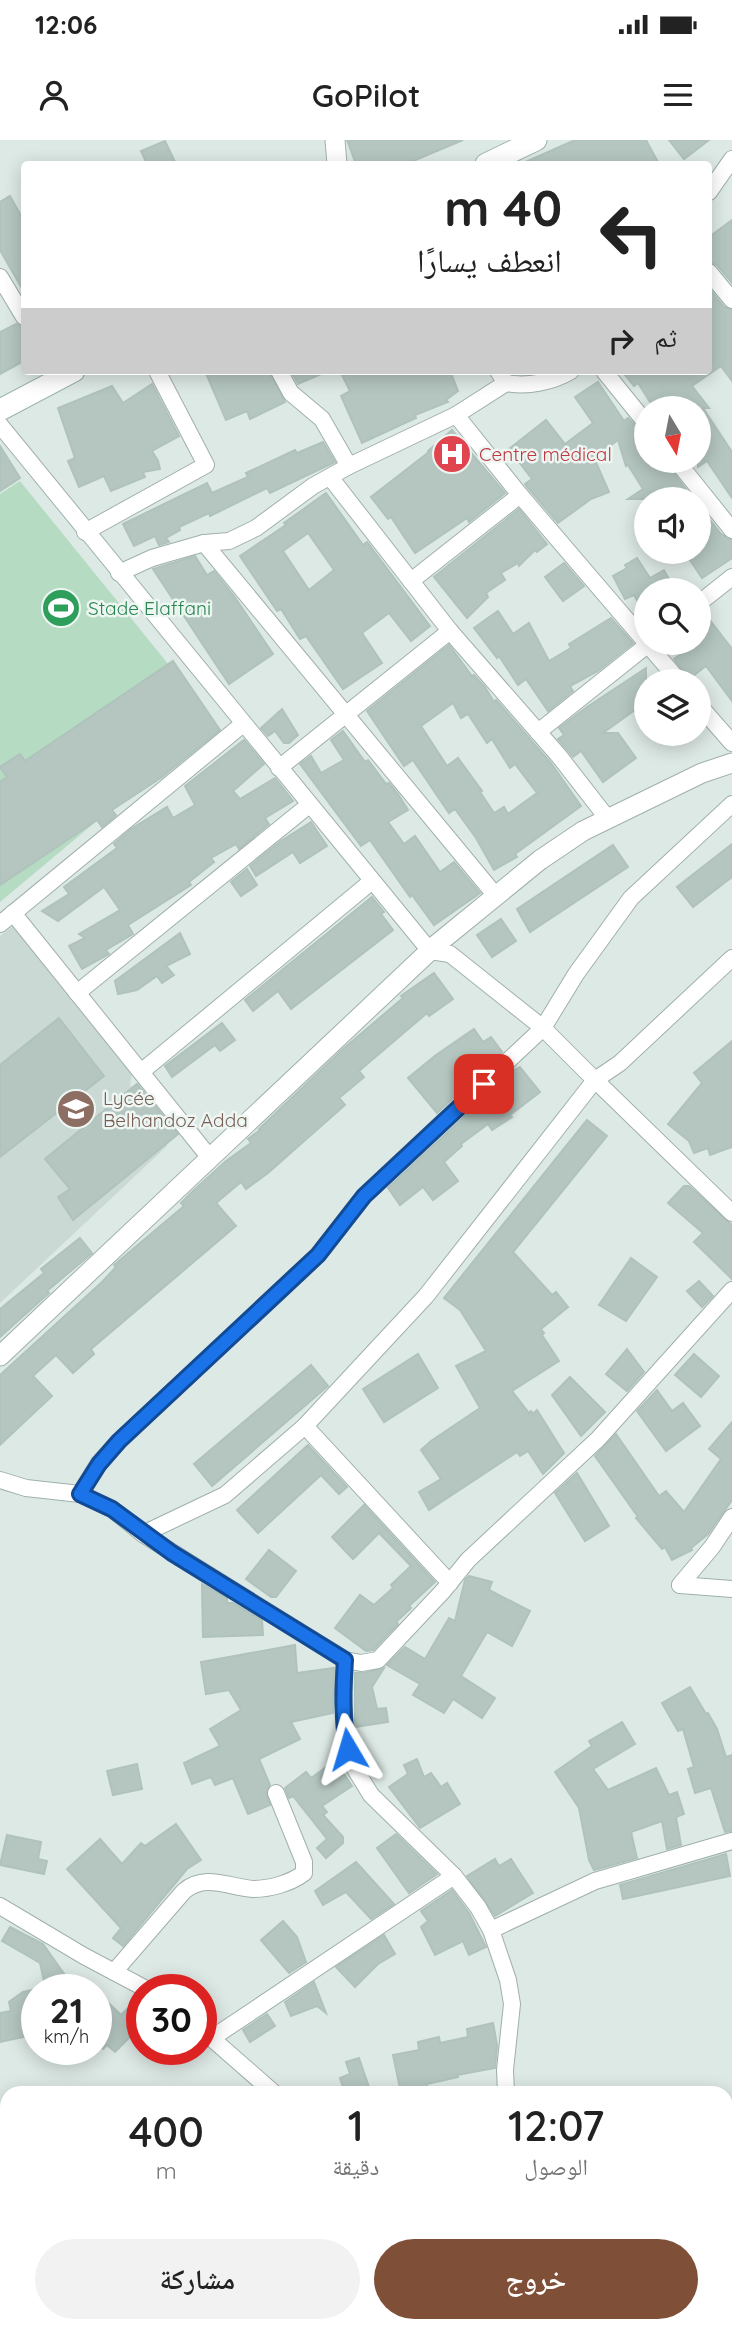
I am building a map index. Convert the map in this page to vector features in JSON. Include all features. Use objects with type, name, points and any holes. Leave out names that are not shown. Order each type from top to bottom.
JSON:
[{"type":"main road","points":[[492,161],[536,140]]},
{"type":"main road","points":[[0,410],[61,375]]},
{"type":"street","points":[[335,140],[337,161]]},
{"type":"street","points":[[712,188],[732,159]]},
{"type":"street","points":[[712,276],[732,300]]},
{"type":"street","points":[[0,277],[21,312]]},
{"type":"street","points":[[85,532],[206,465],[159,375]]},
{"type":"street","points":[[281,375],[291,393],[322,419],[349,466]]},
{"type":"street","points":[[119,573],[152,558],[204,543],[229,541],[256,528],[313,486],[456,415],[502,377],[522,386],[564,375]]},
{"type":"street","points":[[607,375],[634,408]]},
{"type":"street","points":[[456,415],[520,495],[634,626]]},
{"type":"street","points":[[0,425],[429,951],[450,954],[543,1028],[732,1213]]},
{"type":"street","points":[[686,473],[732,530]]},
{"type":"street","points":[[330,477],[450,631],[538,732],[608,819]]},
{"type":"street","points":[[411,581],[520,495]]},
{"type":"street","points":[[204,543],[496,896]]},
{"type":"street","points":[[711,594],[732,577]]},
{"type":"street","points":[[279,768],[450,631]]},
{"type":"street","points":[[538,732],[634,655]]},
{"type":"street","points":[[658,655],[670,669]]},
{"type":"street","points":[[711,719],[732,743]]},
{"type":"street","points":[[0,924],[243,724]]},
{"type":"street","points":[[0,1356],[429,951],[540,860],[583,831],[702,773],[732,763]]},
{"type":"street","points":[[80,1494],[99,1464],[119,1441],[318,1255],[364,1196],[543,1028],[576,974],[631,898],[732,804]]},
{"type":"street","points":[[77,993],[309,805]]},
{"type":"street","points":[[141,1072],[372,881]]},
{"type":"street","points":[[13,913],[210,1158]]},
{"type":"street","points":[[143,1534],[225,1495],[305,1426],[426,1296],[595,1080],[620,1063],[732,958]]},
{"type":"street","points":[[0,1480],[26,1488],[80,1494],[112,1509],[143,1534],[345,1660],[361,1663],[378,1660],[468,1560],[598,1439],[732,1290]]},
{"type":"street","points":[[305,1426],[450,1583]]},
{"type":"street","points":[[732,1517],[712,1547],[680,1585],[732,1589]]},
{"type":"street","points":[[345,1660],[345,1734],[352,1764],[371,1795],[454,1875],[491,1930],[508,1980],[512,2004],[506,2086]]},
{"type":"street","points":[[114,1972],[194,1883],[208,1881],[254,1889],[292,1882],[304,1873],[304,1862],[276,1793]]},
{"type":"street","points":[[491,1930],[595,1881],[732,1841]]},
{"type":"street","points":[[217,2027],[454,1875]]},
{"type":"street","points":[[0,1906],[126,1978]]},
{"type":"street","points":[[217,2044],[266,2086]]},
{"type":"shaded area","name":"Lycée Belhandoz Adda","points":[[14,925],[133,1069],[130,1085],[173,1133],[166,1140],[167,1146],[0,1303],[0,936]]},
{"type":"green space","name":"Stade Elaffani","points":[[20,481],[215,722],[0,902],[0,494]]},
{"type":"building","points":[[347,140],[463,140],[413,161],[355,161]]},
{"type":"building","points":[[575,140],[646,140],[657,161],[528,161]]},
{"type":"building","points":[[669,140],[709,140],[684,159]]},
{"type":"building","points":[[165,141],[175,161],[146,161],[141,151]]},
{"type":"building","points":[[10,196],[21,216],[21,287],[0,250],[0,202]]},
{"type":"building","points":[[732,220],[732,283],[717,265],[712,263],[712,235]]},
{"type":"building","points":[[712,292],[724,307],[732,310],[732,381],[721,366],[712,372]]},
{"type":"building","points":[[16,324],[21,326],[21,363],[0,374],[0,332]]},
{"type":"building","points":[[207,375],[271,375],[285,402],[250,419],[247,411],[226,420]]},
{"type":"building","points":[[293,375],[319,375],[298,384]]},
{"type":"building","points":[[342,375],[452,375],[458,391],[446,400],[448,402],[415,415],[416,418],[362,443],[341,396],[350,391]]},
{"type":"building","points":[[625,375],[708,375],[692,386],[700,396],[646,396],[638,383],[634,386]]},
{"type":"building","points":[[598,382],[624,421],[628,418],[634,424],[634,473],[674,473],[684,487],[642,487],[628,465],[626,466],[618,440],[594,458],[609,492],[591,499],[558,523],[525,484],[532,479],[509,449],[546,420],[565,444],[593,423],[575,397]]},
{"type":"building","points":[[152,384],[179,436],[152,451],[160,469],[143,472],[145,477],[111,491],[104,476],[79,487],[68,461],[75,458],[58,408],[112,386],[123,403]]},
{"type":"building","points":[[711,420],[732,452],[732,498],[711,467]]},
{"type":"building","points":[[452,430],[505,493],[469,522],[467,518],[415,553],[391,517],[388,519],[371,497],[429,452]]},
{"type":"building","points":[[323,442],[335,462],[270,493],[267,488],[210,516],[209,513],[179,527],[180,530],[166,538],[169,542],[159,545],[155,536],[134,546],[123,524],[207,483],[212,493],[248,477],[246,473],[295,450],[297,453]]},
{"type":"building","points":[[0,446],[20,478],[0,491]]},
{"type":"building","points":[[326,493],[363,545],[367,542],[430,626],[411,641],[389,613],[362,633],[382,663],[343,689],[306,636],[300,639],[281,609],[277,611],[240,556],[286,525],[284,523]],"holes":[[[308,533],[334,570],[309,590],[283,551]]]},
{"type":"building","points":[[519,509],[547,544],[537,552],[535,550],[519,566],[518,563],[501,573],[505,580],[486,593],[488,597],[467,618],[434,577]]},
{"type":"building","points":[[711,521],[721,534],[732,540],[732,558],[702,578],[693,564],[711,564]]},
{"type":"building","points":[[195,556],[207,575],[214,571],[234,596],[273,654],[229,684],[153,569]]},
{"type":"building","points":[[634,560],[634,564],[641,564],[650,578],[634,578],[634,595],[625,599],[613,576],[627,568],[625,565]]},
{"type":"building","points":[[564,563],[584,586],[563,601],[545,577]]},
{"type":"building","points":[[664,570],[668,578],[650,578]]},
{"type":"building","points":[[498,611],[513,634],[529,623],[549,661],[571,648],[569,644],[611,618],[633,643],[598,671],[570,686],[573,691],[548,711],[526,679],[518,685],[499,656],[497,658],[474,628]]},
{"type":"building","points":[[711,622],[732,649],[732,701],[711,669],[706,666],[702,669],[682,669],[674,659],[680,655],[711,655]]},
{"type":"building","points":[[449,645],[472,676],[485,687],[494,702],[496,700],[551,763],[581,806],[515,854],[517,857],[494,870],[455,809],[449,813],[413,760],[404,766],[367,711]],"holes":[[[453,703],[461,718],[468,714],[487,743],[492,739],[510,768],[515,764],[537,793],[508,814],[504,807],[494,813],[458,758],[447,766],[421,726]]]},
{"type":"building","points":[[173,661],[220,730],[162,777],[112,810],[116,815],[102,827],[97,820],[0,885],[0,782],[7,777],[0,767],[20,754],[25,761]]},
{"type":"building","points":[[634,676],[634,711],[603,733],[618,733],[636,758],[603,782],[581,751],[573,757],[558,739],[564,735],[559,728]]},
{"type":"building","points":[[282,709],[298,735],[289,743],[284,743],[275,731],[268,736],[261,728]]},
{"type":"building","points":[[343,731],[365,762],[368,760],[386,784],[389,783],[408,810],[388,822],[404,844],[415,836],[440,872],[454,862],[480,893],[434,925],[412,895],[410,897],[370,840],[361,846],[300,764],[311,756],[321,773],[344,760],[331,740]]},
{"type":"building","points":[[244,740],[264,764],[233,791],[240,799],[275,778],[293,801],[265,818],[269,824],[239,849],[236,844],[211,858],[214,862],[189,882],[191,885],[128,925],[133,934],[106,950],[109,954],[82,969],[69,946],[85,938],[79,934],[120,910],[104,887],[58,921],[42,911],[69,894],[64,887],[117,848],[114,844],[131,829],[167,807],[173,818],[195,805],[185,786]]},
{"type":"building","points":[[311,822],[327,846],[300,863],[293,852],[256,876],[250,866],[281,841]]},
{"type":"building","points":[[732,844],[732,877],[693,907],[677,887]]},
{"type":"building","points":[[613,845],[628,867],[530,932],[517,909]]},
{"type":"building","points":[[247,869],[257,885],[241,896],[231,882]]},
{"type":"building","points":[[372,897],[393,930],[291,1009],[278,991],[253,1011],[245,1000]]},
{"type":"building","points":[[501,919],[516,941],[492,957],[477,935]]},
{"type":"building","points":[[180,933],[190,954],[166,966],[174,975],[162,983],[157,976],[137,990],[118,994],[115,981]]},
{"type":"building","points":[[434,973],[453,999],[429,1016],[427,1013],[359,1071],[364,1077],[339,1098],[345,1105],[268,1173],[246,1189],[241,1182],[216,1203],[236,1226],[91,1349],[94,1354],[73,1373],[56,1355],[33,1376],[52,1396],[0,1445],[0,1375],[102,1282],[116,1267],[114,1265],[184,1206],[181,1203],[192,1192],[226,1161],[251,1143],[248,1139],[343,1049],[403,998],[401,996]]},
{"type":"building","points":[[59,1018],[104,1076],[0,1157],[0,1065]]},
{"type":"building","points":[[222,1023],[235,1040],[220,1051],[215,1045],[172,1077],[165,1066]]},
{"type":"building","points":[[474,1029],[483,1042],[491,1037],[502,1052],[437,1113],[408,1078]]},
{"type":"building","points":[[732,1041],[732,1147],[710,1155],[708,1148],[694,1153],[689,1141],[668,1124],[702,1083],[694,1073]]},
{"type":"building","points":[[520,1067],[540,1092],[510,1115],[512,1117],[492,1130],[488,1124],[461,1144],[462,1146],[444,1162],[458,1181],[433,1200],[423,1187],[400,1205],[388,1188]]},
{"type":"building","points":[[137,1084],[178,1134],[73,1220],[58,1197],[70,1189],[45,1159]]},
{"type":"building","points":[[587,1120],[607,1136],[513,1252],[552,1295],[556,1292],[568,1307],[541,1329],[559,1361],[512,1391],[529,1413],[531,1411],[533,1414],[537,1410],[564,1453],[543,1474],[528,1451],[520,1456],[517,1452],[429,1510],[419,1492],[441,1479],[421,1450],[480,1408],[456,1366],[486,1351],[460,1310],[444,1298]]},
{"type":"building","points":[[684,1186],[689,1186],[732,1225],[732,1279],[694,1242],[703,1233],[668,1203]]},
{"type":"building","points":[[80,1238],[92,1253],[47,1291],[49,1293],[0,1337],[0,1309],[44,1273],[41,1269]]},
{"type":"building","points":[[631,1258],[657,1277],[626,1321],[599,1305]]},
{"type":"building","points":[[699,1281],[713,1296],[702,1307],[687,1291]]},
{"type":"building","points":[[627,1349],[644,1372],[627,1391],[606,1374]]},
{"type":"building","points":[[418,1354],[438,1388],[384,1422],[363,1389]]},
{"type":"building","points":[[694,1354],[719,1376],[701,1397],[675,1375]]},
{"type":"building","points":[[311,1365],[328,1386],[212,1486],[194,1464]]},
{"type":"building","points":[[570,1377],[605,1412],[581,1436],[552,1395]]},
{"type":"building","points":[[657,1390],[672,1411],[683,1403],[700,1426],[666,1451],[637,1411]]},
{"type":"building","points":[[732,1422],[732,1500],[708,1534],[691,1548],[692,1550],[672,1560],[665,1547],[662,1549],[636,1518],[638,1517],[595,1456],[616,1434],[659,1496],[666,1491],[684,1512],[721,1459],[709,1449]]},
{"type":"building","points":[[308,1445],[347,1487],[339,1494],[321,1475],[258,1533],[237,1510]]},
{"type":"building","points":[[577,1473],[609,1526],[585,1541],[555,1493]]},
{"type":"building","points":[[364,1505],[435,1582],[409,1606],[411,1608],[396,1622],[398,1624],[373,1650],[366,1651],[335,1628],[360,1595],[374,1605],[411,1566],[379,1533],[353,1559],[332,1537]]},
{"type":"building","points":[[269,1550],[296,1571],[276,1597],[271,1597],[246,1579]]},
{"type":"building","points":[[469,1576],[492,1582],[489,1590],[530,1611],[512,1646],[487,1632],[461,1676],[495,1698],[482,1718],[453,1699],[444,1713],[413,1695],[420,1684],[387,1665],[405,1647],[425,1659],[449,1618],[455,1621],[465,1580]]},
{"type":"building","points":[[202,1584],[227,1598],[227,1603],[233,1603],[262,1620],[263,1635],[203,1637]]},
{"type":"building","points":[[295,1645],[297,1673],[334,1668],[333,1713],[291,1722],[300,1739],[259,1759],[270,1785],[266,1792],[270,1805],[248,1814],[233,1778],[215,1785],[211,1777],[192,1784],[184,1763],[220,1746],[210,1729],[241,1710],[229,1690],[206,1694],[201,1662]]},
{"type":"building","points":[[384,1668],[372,1687],[377,1709],[386,1708],[388,1722],[355,1727],[355,1673]]},
{"type":"building","points":[[690,1687],[717,1729],[726,1757],[732,1755],[732,1831],[725,1832],[711,1788],[695,1793],[688,1769],[694,1767],[683,1729],[678,1731],[662,1703]]},
{"type":"building","points":[[622,1722],[635,1744],[593,1769],[608,1790],[656,1768],[669,1795],[677,1792],[684,1814],[676,1817],[681,1845],[667,1849],[662,1821],[631,1832],[637,1858],[594,1870],[589,1860],[579,1808],[555,1772],[592,1746],[589,1741]]},
{"type":"building","points":[[417,1759],[424,1777],[431,1773],[441,1787],[447,1783],[460,1804],[420,1828],[389,1787],[408,1774],[404,1765]]},
{"type":"building","points":[[335,1761],[352,1786],[322,1806],[327,1812],[323,1815],[343,1837],[343,1843],[326,1858],[317,1848],[327,1839],[293,1796],[289,1798],[285,1788],[306,1772],[311,1778]]},
{"type":"building","points":[[137,1764],[142,1789],[113,1795],[107,1771]]},
{"type":"building","points":[[176,1824],[201,1860],[187,1869],[123,1946],[113,1938],[121,1928],[67,1869],[100,1839],[122,1864],[141,1843],[145,1846]]},
{"type":"building","points":[[396,1834],[437,1874],[409,1893],[377,1848]]},
{"type":"building","points":[[7,1835],[41,1842],[38,1859],[47,1861],[44,1874],[0,1865]]},
{"type":"building","points":[[726,1854],[730,1876],[623,1899],[620,1885]]},
{"type":"building","points":[[495,1859],[499,1866],[511,1859],[533,1893],[495,1916],[467,1876]]},
{"type":"building","points":[[356,1862],[394,1904],[371,1919],[346,1892],[323,1905],[315,1891]]},
{"type":"building","points":[[452,1890],[469,1913],[486,1947],[469,1955],[463,1941],[435,1955],[421,1927],[428,1921],[421,1911]]},
{"type":"building","points":[[283,1921],[297,1937],[306,1962],[289,1973],[261,1940]]},
{"type":"building","points":[[10,1927],[43,1944],[64,1974],[42,1974],[40,1963],[2,1941]]},
{"type":"building","points":[[384,1935],[395,1954],[378,1964],[355,1987],[336,1967]]},
{"type":"building","points":[[314,1982],[326,2013],[317,2006],[291,2016],[285,2002]]},
{"type":"building","points":[[21,1993],[21,2037],[0,2042],[0,2013],[11,2011],[9,2002]]},
{"type":"building","points":[[112,2006],[121,2015],[126,2010],[126,2041],[115,2052],[112,2049]]},
{"type":"building","points":[[267,2014],[275,2026],[250,2042],[243,2030]]},
{"type":"building","points":[[493,2023],[497,2045],[495,2068],[457,2075],[458,2077],[427,2086],[400,2086],[393,2055],[419,2050],[418,2042],[439,2037],[440,2043],[468,2037],[467,2029]]},
{"type":"building","points":[[359,2058],[369,2086],[343,2086],[340,2078],[350,2074],[346,2062]]},
{"type":"place","name":"Centre médical","points":[[452,454]]},
{"type":"place","name":"Stade Elaffani","points":[[61,608]]},
{"type":"place","name":"Lycée Belhandoz Adda","points":[[76,1109]]},
{"type":"route","points":[[348,1749],[343,1692],[345,1660],[172,1553],[112,1509],[80,1494],[99,1464],[119,1441],[318,1255],[364,1196],[484,1084]]}]
